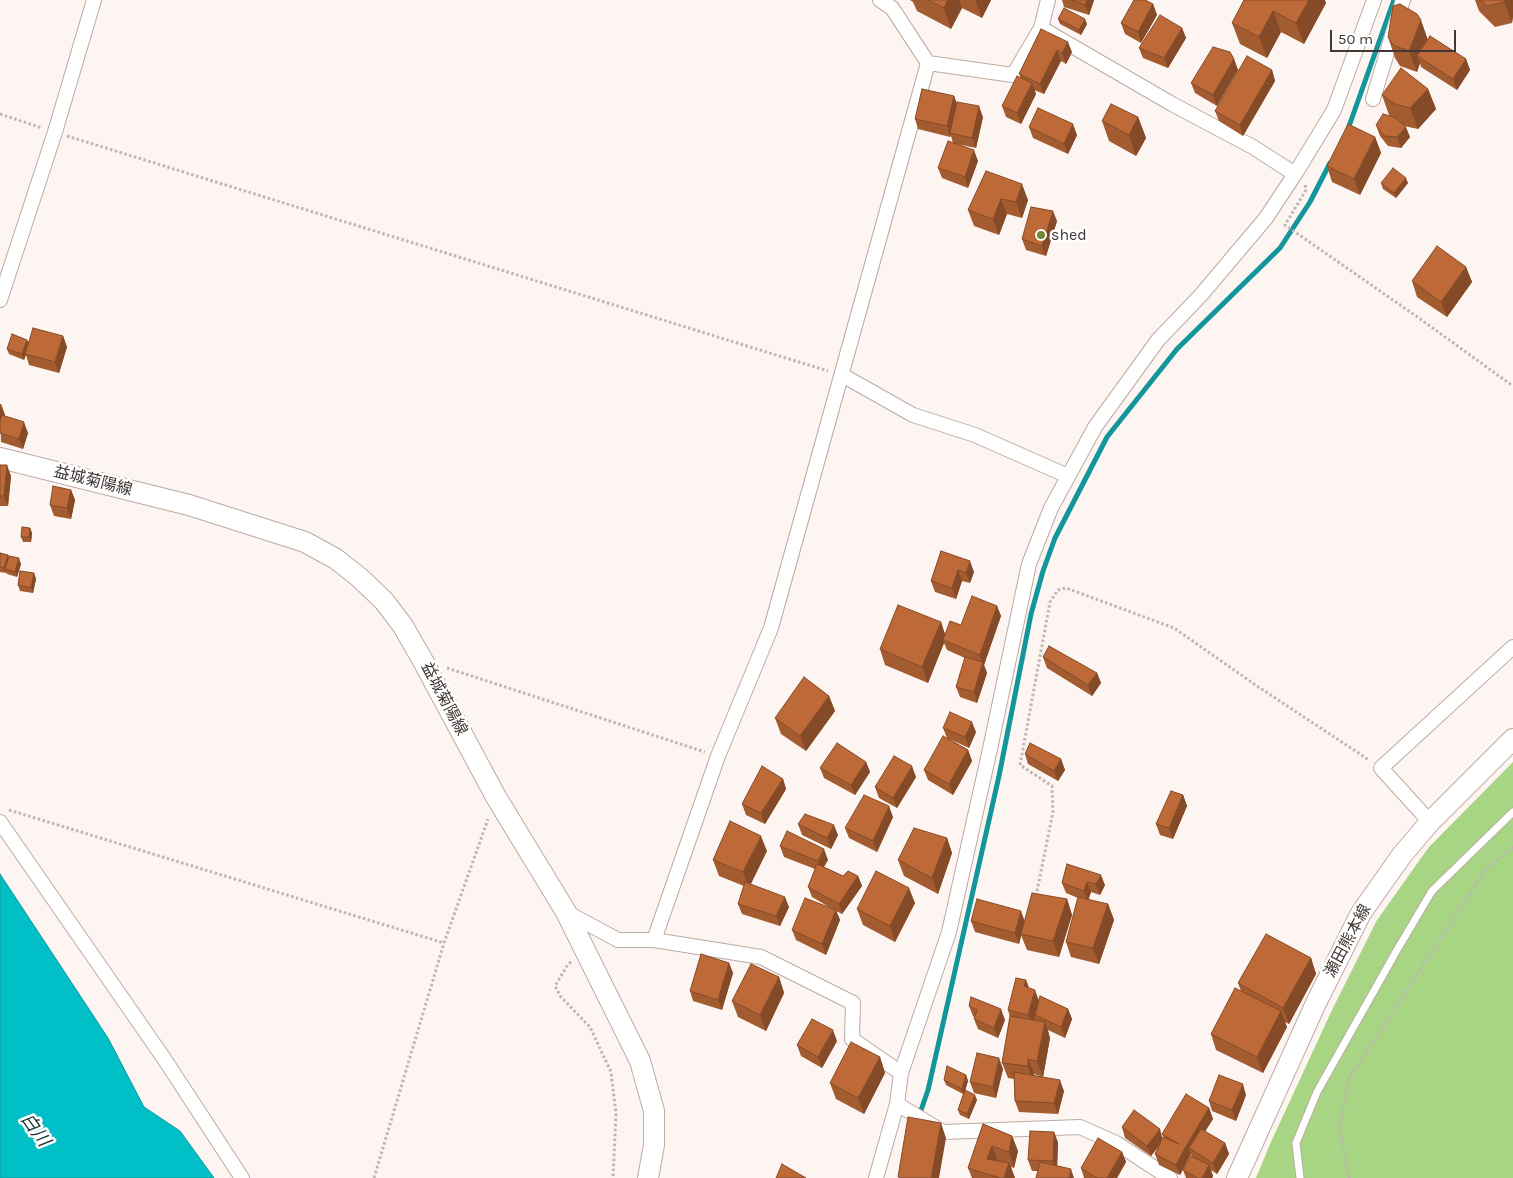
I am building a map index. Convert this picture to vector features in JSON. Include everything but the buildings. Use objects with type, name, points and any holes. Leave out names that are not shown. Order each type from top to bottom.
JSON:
[{"type":"main road","name":"益城菊陽線","points":[[0,458],[189,505],[305,542],[336,559],[384,600],[403,626],[496,797],[566,912],[640,1061],[654,1111],[654,1145],[648,1178]]},
{"type":"main road","name":"瀬田熊本線","points":[[1237,1178],[1316,1003],[1362,913],[1402,855],[1430,822],[1513,739]]},
{"type":"street","points":[[0,300],[55,132],[94,0]]},
{"type":"street","points":[[654,940],[718,756],[771,628],[928,64],[892,8],[880,0]]},
{"type":"street","points":[[928,64],[1013,75],[1041,28],[1048,0]]},
{"type":"street","points":[[876,1178],[897,1104],[901,1073],[949,932],[1029,564],[1051,508],[1095,427],[1158,340],[1201,295],[1266,218],[1295,174],[1334,110],[1374,0]]},
{"type":"street","points":[[1373,98],[1403,0]]},
{"type":"street","points":[[1041,28],[1172,104],[1253,147],[1295,174]]},
{"type":"street","points":[[842,375],[913,415],[975,435],[1068,476]]},
{"type":"street","points":[[1430,822],[1381,768],[1513,647]]},
{"type":"street","points":[[0,822],[165,1060],[242,1178]]},
{"type":"street","points":[[566,912],[618,940],[654,940],[761,957],[853,1003],[852,1039],[901,1073]]},
{"type":"street","points":[[897,1104],[943,1132],[1080,1127],[1116,1143],[1170,1178]]},
{"type":"lane","points":[[1300,1178],[1296,1143],[1317,1092],[1397,950],[1432,891],[1513,812]]},
{"type":"path","points":[[0,114],[842,375]]},
{"type":"path","points":[[1295,174],[1305,183],[1306,190],[1285,225],[1513,386]]},
{"type":"path","points":[[1035,902],[1054,812],[1052,786],[1020,765],[1050,602],[1058,590],[1066,588],[1174,628],[1257,686],[1381,768]]},
{"type":"path","points":[[423,661],[718,756]]},
{"type":"path","points":[[374,1178],[444,943],[496,797]]},
{"type":"path","points":[[0,807],[444,943]]},
{"type":"path","points":[[1349,1178],[1339,1126],[1349,1078],[1487,868],[1513,847]]},
{"type":"path","points":[[586,953],[568,964],[555,986],[561,997],[590,1027],[611,1072],[616,1114],[613,1178]]},
{"type":"green space","points":[[1513,762],[1513,1178],[1256,1178],[1332,1010],[1377,920],[1429,847]]},
{"type":"water","name":"白川","points":[[0,874],[108,1038],[144,1107],[180,1131],[214,1178],[0,1178]]},
{"type":"waterway","points":[[1348,129],[1394,0]]},
{"type":"waterway","points":[[919,1116],[928,1090],[999,776],[1031,614],[1043,571],[1055,538],[1107,437],[1177,349],[1280,248],[1310,202],[1330,163]]},
{"type":"place","name":"shed","points":[[1041,235]]}]
